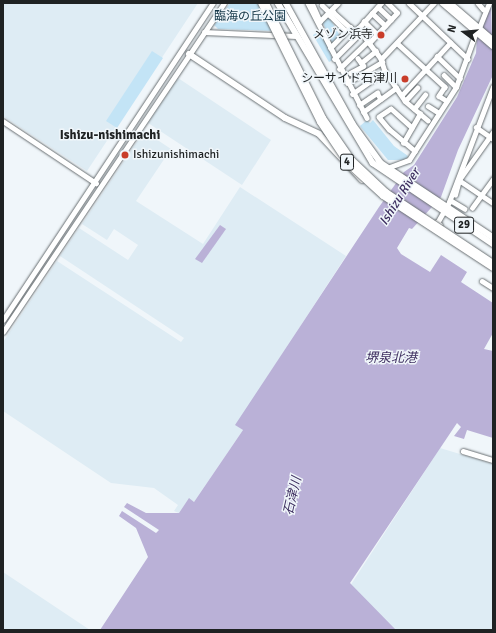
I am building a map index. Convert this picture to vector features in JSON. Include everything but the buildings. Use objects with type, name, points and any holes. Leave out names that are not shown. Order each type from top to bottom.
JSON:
[{"type":"highway","name":"4","points":[[261,3],[329,136],[348,164],[383,196],[493,268]]},
{"type":"highway","name":"4","points":[[266,3],[332,133],[362,172],[401,203],[493,263]]},
{"type":"highway","points":[[270,3],[302,74]]},
{"type":"highway","points":[[189,54],[285,118],[319,134],[355,175],[383,196]]},
{"type":"main road","name":"29","points":[[278,3],[364,152],[395,177],[493,237]]},
{"type":"main road","name":"29","points":[[286,3],[357,130],[395,177]]},
{"type":"main road","points":[[443,3],[478,31],[493,40]]},
{"type":"main road","points":[[450,3],[493,46]]},
{"type":"main road","name":"29","points":[[445,209],[493,244]]},
{"type":"street","points":[[3,320],[183,50],[200,24],[211,3]]},
{"type":"street","points":[[3,332],[224,3]]},
{"type":"street","points":[[308,3],[339,69],[367,118]]},
{"type":"street","points":[[312,3],[320,21],[329,14],[338,3]]},
{"type":"street","points":[[339,69],[377,34],[397,13],[387,3]]},
{"type":"street","points":[[409,3],[468,59]]},
{"type":"street","points":[[347,83],[382,60],[434,3]]},
{"type":"street","points":[[478,3],[483,9]]},
{"type":"street","points":[[387,168],[405,163],[415,151],[456,87],[489,3]]},
{"type":"street","points":[[321,4],[329,14]]},
{"type":"street","points":[[334,59],[360,30],[364,21],[379,5],[391,19]]},
{"type":"street","points":[[329,14],[333,12],[348,29],[355,32],[360,30]]},
{"type":"street","points":[[372,13],[385,26]]},
{"type":"street","points":[[364,21],[377,34]]},
{"type":"street","points":[[330,48],[348,29]]},
{"type":"street","points":[[360,30],[382,60],[385,71],[405,101],[428,120]]},
{"type":"street","points":[[204,32],[296,36]]},
{"type":"street","points":[[396,43],[444,87],[439,96],[447,101]]},
{"type":"street","points":[[402,95],[450,43]]},
{"type":"street","points":[[183,50],[189,54]]},
{"type":"street","points":[[350,74],[363,66],[360,61],[376,51]]},
{"type":"street","points":[[437,56],[460,78]]},
{"type":"street","points":[[352,94],[385,71]]},
{"type":"street","points":[[444,75],[456,87]]},
{"type":"street","points":[[493,87],[476,127],[450,200],[437,223],[493,260]]},
{"type":"street","points":[[363,112],[396,88]]},
{"type":"street","points":[[405,101],[417,88]]},
{"type":"street","points":[[359,105],[377,92],[381,99]]},
{"type":"street","points":[[414,109],[425,95]]},
{"type":"street","points":[[428,106],[439,113]]},
{"type":"street","points":[[412,128],[391,109],[379,117],[403,143],[415,151]]},
{"type":"street","points":[[403,143],[420,114]]},
{"type":"street","points":[[3,121],[101,186]]},
{"type":"street","points":[[476,127],[491,137]]},
{"type":"street","points":[[455,195],[459,180],[491,137],[493,132]]},
{"type":"street","points":[[472,208],[493,179]]},
{"type":"street","points":[[459,180],[493,203]]},
{"type":"street","points":[[450,200],[465,209]]},
{"type":"street","points":[[482,281],[493,288]]},
{"type":"street","points":[[463,451],[493,460]]},
{"type":"shaded area","points":[[3,3],[198,3],[87,171],[3,116]]},
{"type":"shaded area","points":[[178,78],[271,140],[242,185],[148,123]]},
{"type":"shaded area","points":[[144,131],[171,149],[136,201],[203,244],[240,187],[346,256],[236,425],[243,430],[194,502],[189,499],[179,513],[174,511],[178,505],[154,488],[111,483],[3,411],[3,342],[57,261],[181,342],[184,338],[60,256],[79,228],[128,260],[138,245],[114,229],[107,240],[82,224]]},
{"type":"shaded area","points":[[440,448],[493,464],[493,630],[396,630],[350,586]]},
{"type":"shaded area","points":[[3,572],[90,630],[3,630]]},
{"type":"green space","name":"臨海の丘公園","points":[[230,3],[263,3],[276,31],[218,29],[214,25]]},
{"type":"green space","points":[[328,15],[340,36],[333,45],[322,21]]},
{"type":"green space","points":[[321,30],[333,60],[329,62],[313,35]]},
{"type":"green space","points":[[152,51],[163,58],[117,128],[106,121]]},
{"type":"green space","points":[[367,120],[370,123],[373,120],[394,146],[408,156],[406,160],[388,160],[360,126]]},
{"type":"water","name":"堺泉北港","points":[[491,3],[493,75],[458,150],[441,197],[412,229],[409,228],[397,248],[401,254],[430,272],[441,255],[467,272],[461,282],[493,303],[493,333],[484,349],[493,351],[493,438],[467,430],[464,439],[454,436],[461,427],[457,423],[350,583],[396,630],[100,630],[148,557],[136,528],[119,516],[122,511],[156,533],[159,530],[124,507],[127,503],[146,513],[179,513],[189,498],[194,502],[243,430],[235,425],[379,207],[404,172],[414,165],[457,97],[476,53],[477,36]]},
{"type":"water","points":[[220,225],[226,229],[202,263],[195,259]]},
{"type":"place","name":"メゾン浜寺","points":[[381,35]]},
{"type":"place","name":"シーサイド石津川","points":[[405,79]]},
{"type":"place","name":"Ishizunishimachi","points":[[125,155]]},
{"type":"district","name":"Ishizu-nishimachi","points":[[110,135]]},
{"type":"water label","name":"Ishizu River","points":[[400,197]]},
{"type":"water label","name":"石津川","points":[[293,496]]}]
